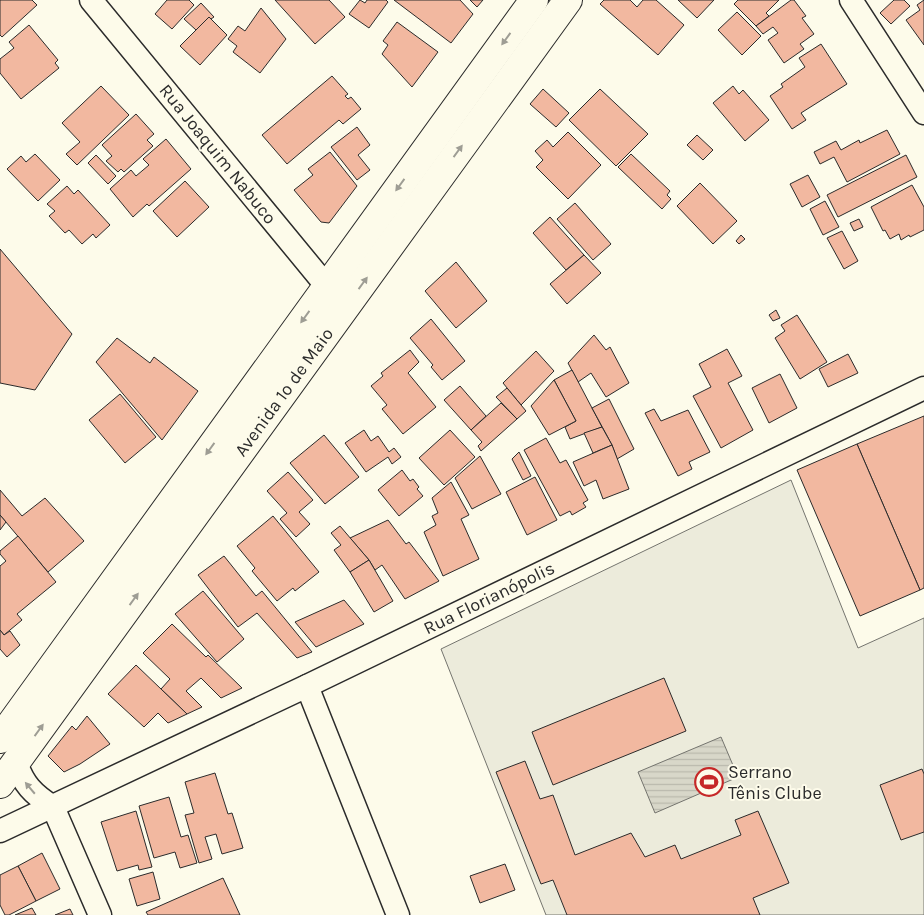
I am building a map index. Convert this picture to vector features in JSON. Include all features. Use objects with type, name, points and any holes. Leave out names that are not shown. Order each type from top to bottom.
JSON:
[{"type":"main road","name":"Avenida 1º de Maio","points":[[0,739],[534,0]]},
{"type":"main road","name":"Avenida 1º de Maio","points":[[0,784],[568,0]]},
{"type":"street","name":"Rua Joaquim Nabuco","points":[[91,0],[345,308]]},
{"type":"street","points":[[851,0],[924,113]]},
{"type":"street","name":"Rua Florianópolis","points":[[0,832],[924,388]]},
{"type":"street","points":[[307,686],[398,915]]},
{"type":"street","points":[[16,762],[20,776],[28,787],[38,797],[53,807],[100,915]]},
{"type":"shaded area","name":"Serrano Tênis Clube","points":[[791,480],[858,648],[924,618],[924,915],[546,915],[441,649]]},
{"type":"shaded area","points":[[721,737],[738,777],[655,813],[638,772]]},
{"type":"building","points":[[0,0],[32,0],[37,5],[2,37],[0,35]]},
{"type":"building","points":[[167,0],[189,0],[194,5],[172,29],[155,14]]},
{"type":"building","points":[[275,0],[329,0],[345,17],[315,44]]},
{"type":"building","points":[[360,0],[365,3],[367,0],[386,0],[388,2],[369,28],[349,14]]},
{"type":"building","points":[[394,0],[460,0],[473,14],[451,43]]},
{"type":"building","points":[[470,0],[483,0],[477,7]]},
{"type":"building","points":[[604,0],[630,0],[637,7],[643,0],[656,0],[684,25],[658,55],[600,4]]},
{"type":"building","points":[[678,0],[714,0],[697,18]]},
{"type":"building","points":[[738,0],[779,0],[766,13],[769,16],[756,26],[734,4]]},
{"type":"building","points":[[791,0],[794,0],[806,16],[802,18],[814,34],[800,44],[804,49],[784,63],[768,40],[778,33],[773,27],[763,34],[756,26]]},
{"type":"building","points":[[894,0],[904,0],[910,6],[891,24],[880,13]]},
{"type":"building","points":[[924,0],[924,45],[906,20],[920,10],[917,5]]},
{"type":"building","points":[[201,3],[214,17],[211,19],[209,17],[196,30],[184,19]]},
{"type":"building","points":[[261,8],[286,39],[260,73],[233,52],[237,46],[228,39],[238,26],[245,31]]},
{"type":"building","points":[[737,12],[761,36],[742,55],[718,30]]},
{"type":"building","points":[[209,17],[227,35],[200,65],[180,46]]},
{"type":"building","points":[[397,22],[438,52],[412,87],[382,54],[388,45],[383,41]]},
{"type":"building","points":[[29,25],[58,60],[55,63],[59,68],[21,99],[0,73],[0,59],[14,48],[9,42]]},
{"type":"building","points":[[821,44],[847,84],[801,113],[806,120],[792,129],[770,96],[783,87],[781,84],[805,67],[799,58]]},
{"type":"building","points":[[332,76],[348,94],[345,96],[348,99],[351,97],[361,109],[343,124],[339,120],[287,164],[262,135]]},
{"type":"building","points":[[101,86],[129,115],[77,165],[66,154],[80,142],[62,123]]},
{"type":"building","points":[[733,86],[739,94],[743,90],[769,120],[745,141],[713,103]]},
{"type":"building","points":[[543,89],[569,113],[556,127],[530,104]]},
{"type":"building","points":[[600,89],[648,134],[616,166],[569,120]]},
{"type":"building","points":[[136,114],[154,134],[147,140],[153,146],[124,172],[121,169],[118,172],[106,161],[112,156],[102,145]]},
{"type":"building","points":[[357,127],[370,145],[358,155],[370,170],[357,180],[331,147]]},
{"type":"building","points":[[887,130],[900,154],[847,182],[834,157],[820,164],[814,152],[836,141],[841,150],[859,140],[860,143]]},
{"type":"building","points":[[568,132],[601,165],[568,199],[536,167],[543,160],[535,151],[547,140],[553,147]]},
{"type":"building","points":[[697,135],[713,150],[703,160],[687,145]]},
{"type":"building","points":[[166,139],[191,169],[149,206],[147,204],[133,217],[110,189],[131,170],[136,176],[149,165],[143,159]]},
{"type":"building","points":[[330,152],[357,186],[329,223],[321,222],[294,190],[313,175],[308,169]]},
{"type":"building","points":[[35,154],[60,180],[38,201],[7,169],[21,156],[26,162]]},
{"type":"building","points":[[631,154],[670,191],[667,195],[671,199],[662,209],[618,167]]},
{"type":"building","points":[[96,155],[116,176],[108,184],[88,163]]},
{"type":"building","points":[[906,155],[917,177],[838,217],[827,195]]},
{"type":"building","points":[[808,175],[820,197],[802,207],[790,184]]},
{"type":"building","points":[[185,181],[209,207],[177,237],[153,211]]},
{"type":"building","points":[[700,183],[737,221],[713,244],[677,206]]},
{"type":"building","points":[[912,185],[924,207],[924,230],[901,240],[899,234],[890,239],[885,230],[883,231],[871,207]]},
{"type":"building","points":[[67,186],[74,194],[78,190],[110,225],[96,238],[93,234],[82,244],[69,230],[65,233],[49,216],[55,211],[47,204]]},
{"type":"building","points":[[825,201],[839,227],[823,235],[810,209]]},
{"type":"building","points":[[575,203],[611,244],[593,260],[557,219]]},
{"type":"building","points":[[550,217],[584,255],[566,270],[533,233]]},
{"type":"building","points":[[859,219],[863,227],[854,231],[850,223]]},
{"type":"building","points":[[842,231],[858,261],[844,269],[827,238]]},
{"type":"building","points":[[741,235],[745,239],[739,244],[736,241]]},
{"type":"building","points":[[0,249],[72,334],[35,390],[0,383]]},
{"type":"building","points":[[584,255],[601,273],[567,304],[550,284]]},
{"type":"building","points":[[456,262],[487,301],[456,328],[425,291]]},
{"type":"building","points":[[776,310],[780,318],[773,321],[769,315]]},
{"type":"building","points":[[797,315],[827,362],[800,379],[775,338],[785,331],[781,325]]},
{"type":"building","points":[[431,319],[465,361],[442,380],[431,367],[433,365],[410,338]]},
{"type":"building","points":[[594,335],[606,350],[610,347],[629,383],[606,397],[591,373],[578,382],[568,363]]},
{"type":"building","points":[[117,338],[150,363],[154,357],[198,391],[162,440],[96,362]]},
{"type":"building","points":[[727,349],[742,376],[728,383],[753,430],[721,448],[693,396],[711,387],[699,364]]},
{"type":"building","points":[[410,350],[419,362],[408,373],[436,407],[403,434],[382,409],[387,405],[371,386],[383,376],[381,373]]},
{"type":"building","points":[[536,351],[554,371],[521,405],[503,383]]},
{"type":"building","points":[[848,354],[858,373],[828,387],[819,369]]},
{"type":"building","points":[[572,370],[602,427],[570,439],[565,427],[576,421],[554,380]]},
{"type":"building","points":[[780,374],[797,408],[769,423],[752,388]]},
{"type":"building","points":[[554,380],[576,421],[549,435],[531,406]]},
{"type":"building","points":[[460,386],[486,416],[471,430],[444,400]]},
{"type":"building","points":[[507,388],[526,411],[517,419],[496,397]]},
{"type":"building","points":[[120,394],[156,437],[125,463],[89,420]]},
{"type":"building","points":[[609,399],[634,449],[617,459],[612,445],[592,408]]},
{"type":"building","points":[[501,403],[517,419],[481,451],[478,446],[482,442],[471,430]]},
{"type":"building","points":[[654,409],[661,421],[688,410],[710,452],[689,462],[692,469],[678,476],[645,413]]},
{"type":"building","points":[[924,416],[924,588],[920,590],[857,444]]},
{"type":"building","points":[[602,427],[612,445],[593,453],[584,433]]},
{"type":"building","points":[[364,430],[371,441],[378,436],[389,452],[394,448],[401,457],[392,464],[388,457],[366,472],[345,443]]},
{"type":"building","points":[[450,430],[475,457],[444,485],[419,458]]},
{"type":"building","points":[[324,435],[359,477],[325,504],[290,463]]},
{"type":"building","points":[[546,438],[560,463],[566,460],[588,500],[583,503],[586,507],[572,515],[570,511],[560,516],[524,450]]},
{"type":"building","points":[[857,444],[920,590],[860,616],[797,470]]},
{"type":"building","points":[[612,445],[629,489],[603,499],[596,480],[584,486],[573,462]]},
{"type":"building","points":[[519,452],[531,476],[523,480],[512,459]]},
{"type":"building","points":[[480,456],[501,494],[472,509],[455,478]]},
{"type":"building","points":[[402,470],[410,481],[413,479],[419,487],[417,489],[423,496],[399,516],[378,490]]},
{"type":"building","points":[[288,472],[313,500],[299,512],[310,524],[296,537],[280,519],[287,513],[267,491]]},
{"type":"building","points":[[535,477],[557,520],[527,535],[506,492]]},
{"type":"building","points":[[451,482],[469,515],[461,519],[479,559],[443,576],[424,532],[436,525],[432,516],[438,513],[432,498]]},
{"type":"building","points":[[0,490],[22,516],[45,498],[84,541],[48,572],[0,515]]},
{"type":"building","points":[[0,515],[6,522],[0,530]]},
{"type":"building","points":[[273,516],[319,572],[295,591],[293,588],[277,601],[252,571],[255,568],[237,546]]},
{"type":"building","points":[[388,520],[406,544],[409,542],[439,581],[405,599],[382,565],[375,570],[350,538]]},
{"type":"building","points":[[340,526],[369,560],[350,572],[334,550],[341,545],[331,533]]},
{"type":"building","points":[[18,536],[56,582],[17,614],[22,620],[4,635],[0,630],[0,566],[6,561],[0,554],[0,551]]},
{"type":"building","points":[[224,556],[256,596],[262,591],[312,652],[297,658],[257,613],[238,627],[198,575]]},
{"type":"building","points":[[369,560],[393,601],[374,612],[350,572]]},
{"type":"building","points":[[203,591],[244,639],[217,662],[175,614]]},
{"type":"building","points":[[344,600],[364,624],[316,647],[295,622]]},
{"type":"building","points":[[172,624],[242,688],[221,698],[201,678],[186,691],[202,707],[187,714],[161,689],[170,679],[143,653]]},
{"type":"building","points":[[0,630],[4,635],[10,631],[20,645],[7,657],[0,649]]},
{"type":"building","points":[[136,665],[187,714],[168,723],[158,713],[144,727],[108,694]]},
{"type":"building","points":[[664,678],[686,731],[553,785],[532,732]]},
{"type":"building","points":[[87,716],[110,744],[64,772],[48,756],[72,726],[76,730]]},
{"type":"building","points":[[525,761],[540,799],[553,795],[575,855],[631,833],[645,857],[675,845],[681,859],[741,835],[735,820],[758,811],[789,883],[753,898],[760,915],[567,915],[553,880],[541,884],[496,772]]},
{"type":"building","points":[[922,769],[924,774],[924,832],[901,840],[880,785]]},
{"type":"building","points":[[215,773],[228,814],[232,813],[243,848],[222,854],[216,834],[205,837],[212,859],[199,863],[185,815],[194,813],[185,782]]},
{"type":"building","points":[[169,797],[181,837],[188,835],[197,863],[180,868],[175,852],[154,858],[139,806]]},
{"type":"building","points":[[136,811],[152,867],[139,870],[138,865],[117,871],[101,822]]},
{"type":"building","points":[[42,853],[60,889],[36,901],[18,866]]},
{"type":"building","points":[[505,864],[515,890],[480,903],[470,876]]},
{"type":"building","points":[[18,866],[36,901],[9,915],[5,915],[0,905],[0,875]]},
{"type":"building","points":[[153,872],[160,899],[137,906],[129,879]]},
{"type":"building","points":[[223,878],[240,915],[148,915],[146,912]]},
{"type":"building","points":[[32,908],[36,915],[15,915]]},
{"type":"building","points":[[70,909],[73,915],[55,915]]},
{"type":"place","name":"Serrano Tênis Clube","points":[[709,782]]}]
